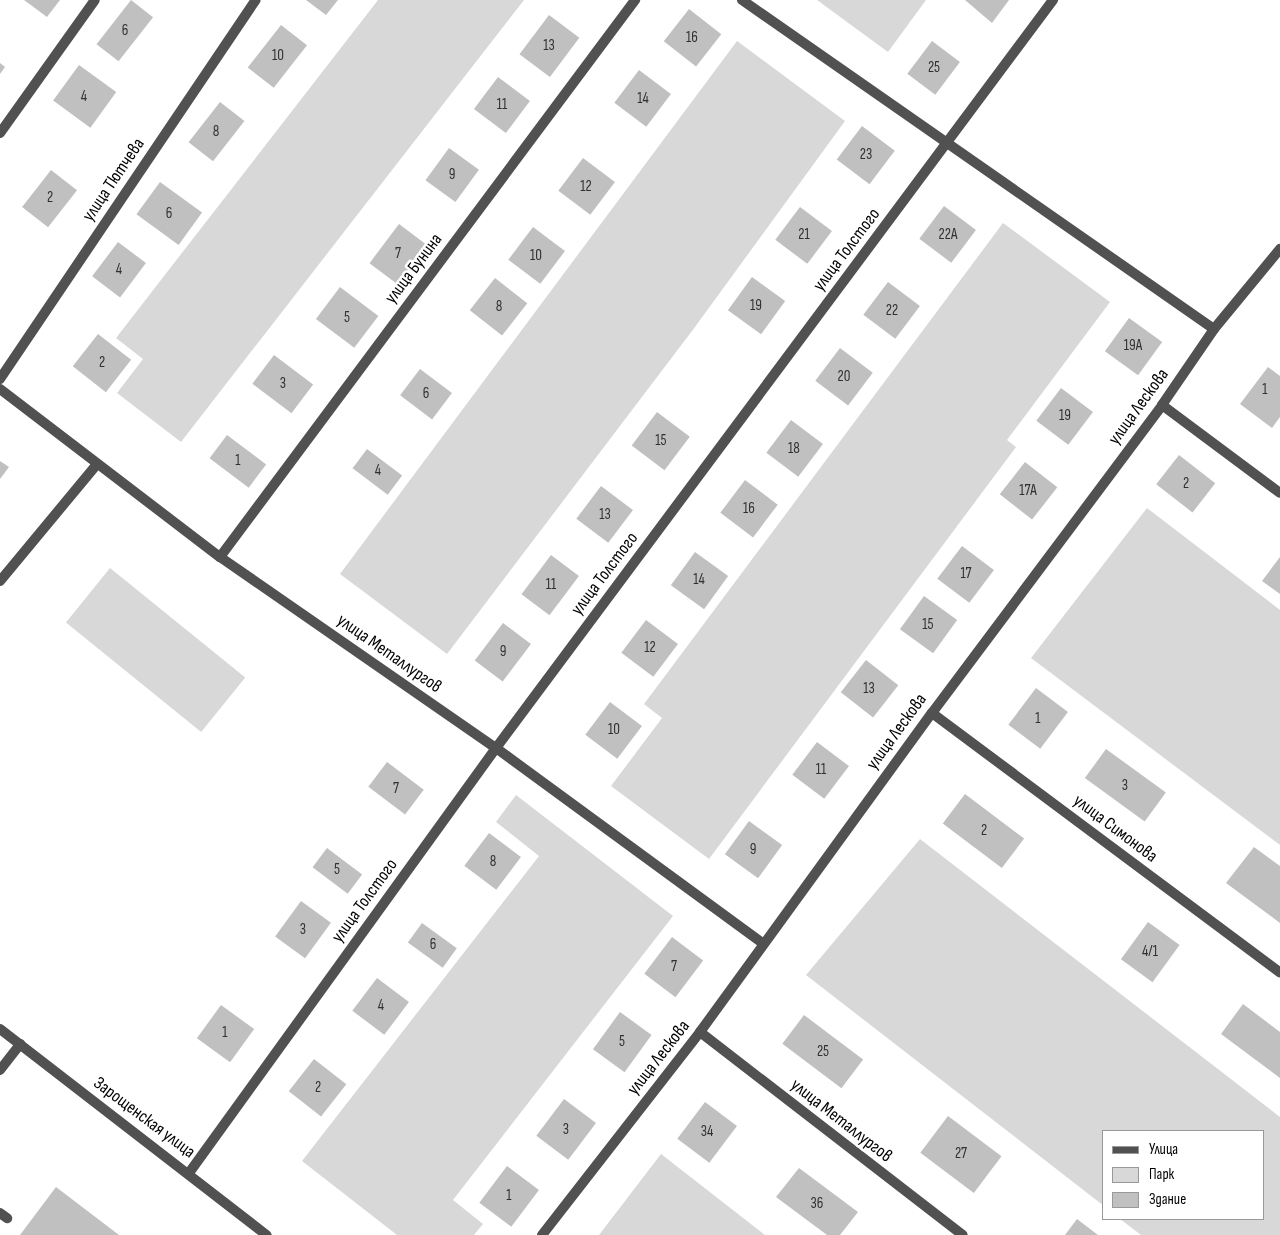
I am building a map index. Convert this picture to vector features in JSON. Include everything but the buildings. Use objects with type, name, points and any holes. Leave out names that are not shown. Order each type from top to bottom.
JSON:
[{"type":"street","points":[[0,133],[94,0]]},
{"type":"street","name":"улица Тютчева","points":[[0,379],[256,0]]},
{"type":"street","name":"улица Бунина","points":[[220,557],[635,0]]},
{"type":"street","points":[[742,0],[1214,329]]},
{"type":"street","name":"улица Толстого","points":[[189,1173],[496,748],[1053,0]]},
{"type":"street","name":"улица Лескова","points":[[542,1235],[700,1032],[762,943],[1162,405],[1214,329],[1280,249]]},
{"type":"street","name":"улица Металлургов","points":[[0,389],[220,557],[496,748],[762,943]]},
{"type":"street","points":[[1162,405],[1280,493]]},
{"type":"street","points":[[0,581],[97,464]]},
{"type":"street","name":"улица Симонова","points":[[932,713],[1280,972]]},
{"type":"street","name":"Зарощенская улица","points":[[0,1030],[189,1173],[267,1235]]},
{"type":"street","name":"улица Металлургов","points":[[700,1032],[963,1235]]},
{"type":"street","points":[[0,1070],[20,1044]]},
{"type":"green space","points":[[378,0],[524,0],[181,442],[117,393],[143,359],[116,338]]},
{"type":"green space","points":[[817,0],[926,0],[888,52]]},
{"type":"green space","points":[[737,41],[845,121],[695,327],[447,654],[340,574]]},
{"type":"green space","points":[[1003,223],[1110,302],[1007,440],[1016,447],[709,859],[611,786],[662,718],[644,704]]},
{"type":"green space","points":[[1147,508],[1280,610],[1280,845],[1031,658]]},
{"type":"green space","points":[[110,568],[245,678],[201,732],[66,622]]},
{"type":"green space","points":[[516,795],[673,916],[453,1200],[483,1224],[474,1235],[397,1235],[302,1161],[539,856],[496,822]]},
{"type":"green space","points":[[920,839],[1280,1117],[1280,1235],[1141,1235],[1121,1220],[1265,1220],[1265,1130],[1102,1130],[1102,1204],[806,975]]},
{"type":"green space","points":[[661,1154],[765,1235],[599,1235]]}]
